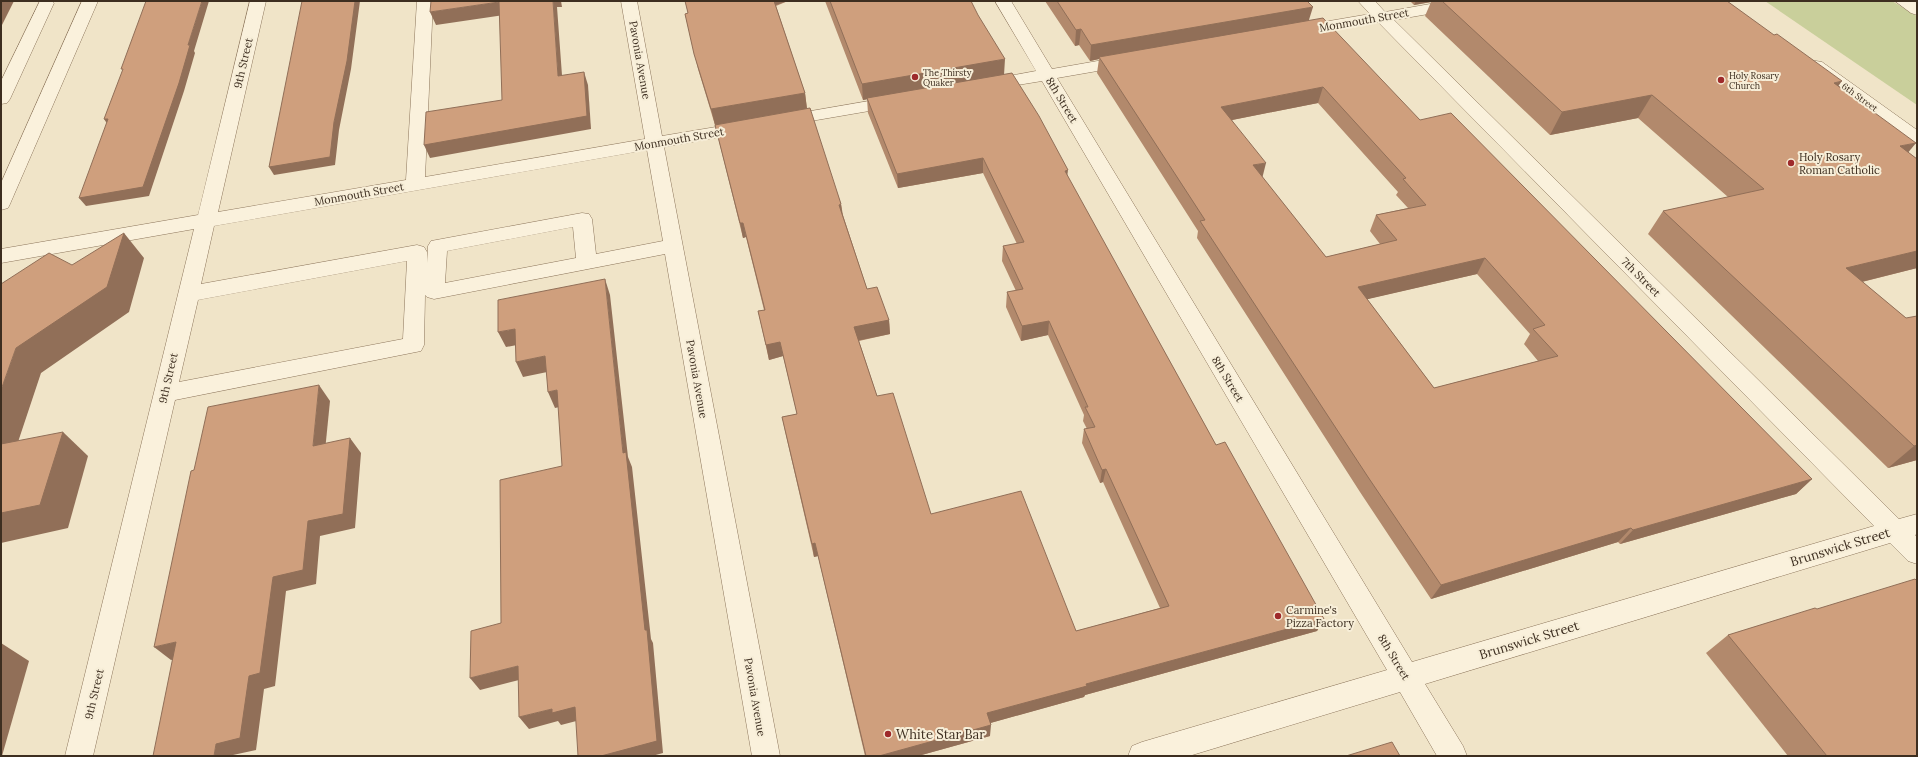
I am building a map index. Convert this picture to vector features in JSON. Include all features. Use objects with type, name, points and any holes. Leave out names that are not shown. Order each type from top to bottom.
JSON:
[{"type":"street","points":[[1,204],[90,1]]},
{"type":"street","name":"9th Street","points":[[79,756],[258,1]]},
{"type":"street","points":[[415,184],[425,1]]},
{"type":"street","name":"Pavonia Avenue","points":[[629,1],[766,756]]},
{"type":"street","name":"8th Street","points":[[1003,1],[1452,756]]},
{"type":"street","name":"7th Street","points":[[1366,1],[1905,527],[1917,553]]},
{"type":"street","name":"Monmouth Street","points":[[1286,34],[1474,1]]},
{"type":"street","points":[[1903,1],[1917,10]]},
{"type":"street","points":[[1,99],[46,3]]},
{"type":"street","name":"6th Street","points":[[1802,56],[1917,138]]},
{"type":"street","points":[[967,89],[1140,59]]},
{"type":"street","name":"Monmouth Street","points":[[1,256],[913,98]]},
{"type":"street","points":[[587,263],[582,219],[438,246],[434,292],[587,263],[673,246]]},
{"type":"street","points":[[165,393],[413,346],[417,252],[188,294]]},
{"type":"street","name":"Brunswick Street","points":[[1142,756],[1905,527]]},
{"type":"green space","points":[[1765,1],[1892,1],[1917,16],[1917,105]]},
{"type":"building","points":[[146,1],[202,1],[188,45],[190,45],[179,83],[143,187],[79,198],[108,119],[104,119]]},
{"type":"building","points":[[302,1],[355,1],[347,61],[334,122],[330,157],[269,167]]},
{"type":"building","points":[[431,1],[553,1],[558,76],[584,72],[587,116],[424,145],[426,112],[502,100],[499,2],[430,12]]},
{"type":"building","points":[[685,1],[774,1],[805,93],[711,109],[694,54],[685,14],[688,13]]},
{"type":"building","points":[[830,1],[971,1],[1005,59],[862,84]]},
{"type":"building","points":[[1057,1],[1307,1],[1313,7],[1091,45],[1081,29],[1076,30]]},
{"type":"building","points":[[1442,1],[1727,1],[1774,35],[1777,34],[1842,81],[1834,83],[1916,143],[1900,146],[1917,159],[1917,251],[1846,268],[1906,318],[1917,316],[1917,445],[1914,446],[1663,211],[1764,189],[1652,95],[1562,112]]},
{"type":"building","points":[[1323,18],[1420,120],[1451,113],[1812,479],[1633,530],[1631,528],[1441,585],[1368,477],[1200,221],[1205,220],[1099,57]],"holes":[[[1323,87],[1406,178],[1403,179],[1426,205],[1376,215],[1397,240],[1326,257],[1253,165],[1266,163],[1221,107]],[[1485,258],[1545,325],[1533,329],[1558,356],[1434,388],[1358,287]]]},
{"type":"building","points":[[1012,73],[1039,116],[1068,170],[1065,171],[1216,445],[1225,442],[1324,619],[1086,684],[1087,686],[987,713],[991,725],[879,756],[866,756],[815,543],[812,544],[782,417],[797,414],[780,342],[766,345],[758,311],[765,310],[743,223],[740,223],[715,125],[810,108],[841,204],[839,205],[867,289],[877,287],[889,320],[854,327],[877,396],[893,393],[931,514],[1021,491],[1076,631],[1169,606],[1106,469],[1102,470],[1084,429],[1095,427],[1085,407],[1088,407],[1049,321],[1022,326],[1007,292],[1023,289],[1003,246],[1024,242],[983,158],[897,174],[867,98]]},
{"type":"building","points":[[124,233],[107,287],[16,348],[1,390],[1,284],[49,253],[72,265]]},
{"type":"building","points":[[605,279],[623,453],[626,452],[645,630],[647,630],[657,741],[601,756],[578,756],[575,707],[552,713],[552,709],[519,717],[518,666],[470,678],[471,631],[501,623],[500,480],[562,466],[557,390],[548,392],[545,356],[516,362],[515,329],[498,332],[498,300]]},
{"type":"building","points":[[319,385],[313,446],[350,438],[343,514],[308,521],[303,570],[273,577],[260,673],[249,676],[240,738],[216,744],[214,756],[153,756],[176,642],[154,647],[191,471],[194,470],[208,407]]},
{"type":"building","points":[[63,432],[40,505],[1,513],[1,444]]},
{"type":"building","points":[[1915,579],[1917,581],[1917,756],[1827,756],[1728,635]]},
{"type":"building","points":[[1392,742],[1400,756],[1346,756]]},
{"type":"place","name":"The Thirsty Quaker","points":[[915,77]]},
{"type":"place","name":"Holy Rosary Church","points":[[1721,80]]},
{"type":"place","name":"Holy Rosary Roman Catholic","points":[[1791,163]]},
{"type":"place","name":"Carmine's Pizza Factory","points":[[1278,616]]},
{"type":"place","name":"White Star Bar","points":[[888,734]]}]
